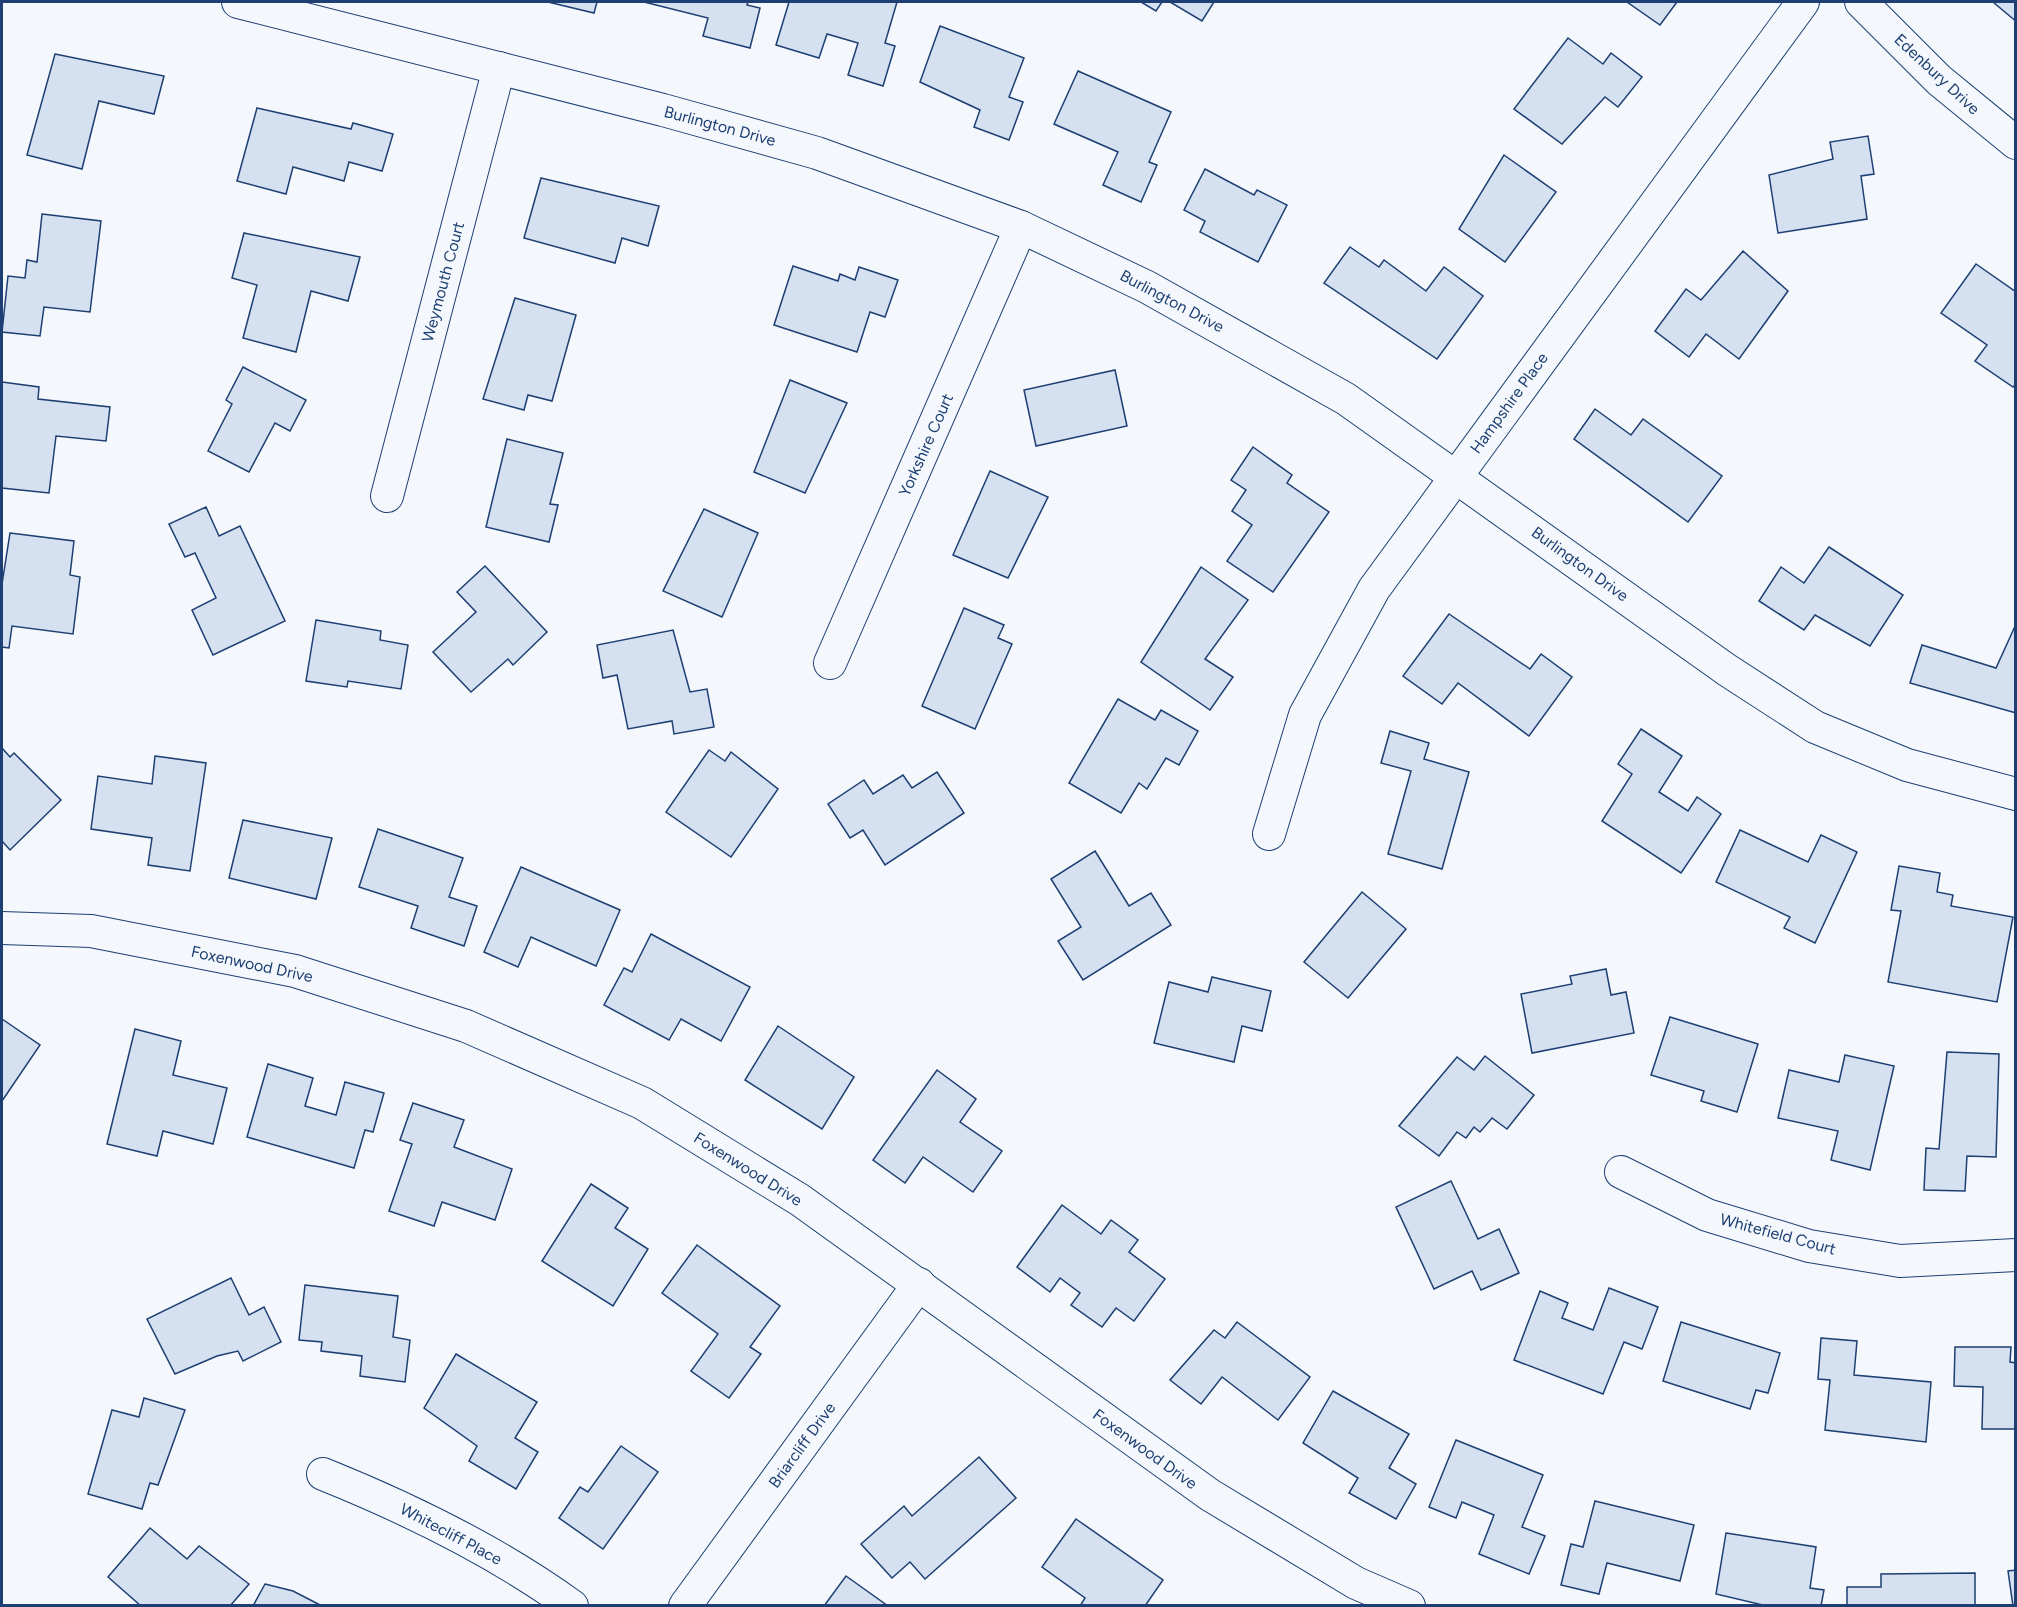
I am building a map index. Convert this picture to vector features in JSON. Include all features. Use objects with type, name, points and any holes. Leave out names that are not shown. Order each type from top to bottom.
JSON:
[{"type":"street","name":"Burlington Drive","points":[[238,2],[499,68],[817,153],[1021,227],[1147,287],[1267,352],[1346,399],[1727,670],[1815,727],[1907,765],[2016,794]]},
{"type":"street","name":"Hampshire Place","points":[[1269,834],[1305,715],[1374,589],[1455,475],[1803,2]]},
{"type":"street","name":"Edenbury Drive","points":[[1861,2],[1939,80],[2016,143]]},
{"type":"street","name":"Weymouth Court","points":[[387,496],[499,68]]},
{"type":"street","name":"Yorkshire Court","points":[[830,663],[1021,227]]},
{"type":"street","name":"Foxenwood Drive","points":[[2,928],[91,931],[295,970],[466,1026],[642,1103],[800,1200],[1210,1495],[1356,1582],[1409,1605]]},
{"type":"street","name":"Whitefield Court","points":[[1621,1172],[1707,1215],[1809,1246],[1900,1261],[2016,1255]]},
{"type":"street","name":"Briarcliff Drive","points":[[685,1605],[919,1284]]},
{"type":"street","name":"Whitecliff Place","points":[[323,1474],[393,1502],[533,1578],[573,1605]]},
{"type":"building","points":[[548,2],[597,2],[594,13]]},
{"type":"building","points":[[644,2],[748,2],[747,5],[760,8],[750,48],[703,36],[708,18]]},
{"type":"building","points":[[789,2],[897,2],[885,43],[895,46],[883,86],[848,75],[858,43],[827,34],[819,58],[776,45]]},
{"type":"building","points":[[1141,2],[1162,2],[1156,11]]},
{"type":"building","points":[[1170,2],[1214,2],[1202,21]]},
{"type":"building","points":[[1627,2],[1677,2],[1660,25]]},
{"type":"building","points":[[1993,2],[2016,2],[2016,21],[2012,18]]},
{"type":"building","points":[[940,26],[1024,58],[1009,97],[1023,102],[1009,140],[974,127],[980,110],[920,82]]},
{"type":"building","points":[[1568,38],[1603,64],[1611,53],[1642,77],[1618,107],[1605,97],[1562,144],[1514,109]]},
{"type":"building","points":[[55,54],[164,76],[154,114],[99,101],[82,169],[27,155]]},
{"type":"building","points":[[1078,71],[1171,112],[1149,162],[1157,165],[1141,202],[1103,185],[1118,152],[1054,124]]},
{"type":"building","points":[[257,108],[351,129],[353,123],[393,134],[382,171],[349,162],[344,181],[293,167],[286,194],[237,181]]},
{"type":"building","points":[[1868,136],[1874,174],[1861,176],[1867,219],[1778,233],[1769,175],[1833,159],[1830,142]]},
{"type":"building","points":[[1504,155],[1556,192],[1505,262],[1459,229]]},
{"type":"building","points":[[1205,169],[1254,195],[1257,190],[1287,205],[1258,262],[1200,232],[1205,221],[1184,210]]},
{"type":"building","points":[[541,178],[659,206],[648,246],[622,238],[615,263],[524,238]]},
{"type":"building","points":[[42,214],[101,221],[90,312],[44,307],[40,336],[2,332],[8,276],[25,278],[27,260],[37,262]]},
{"type":"building","points":[[244,233],[360,257],[348,301],[311,291],[296,352],[243,338],[257,285],[232,278]]},
{"type":"building","points":[[1350,247],[1379,267],[1384,260],[1426,291],[1444,267],[1483,296],[1437,359],[1324,283]]},
{"type":"building","points":[[1743,251],[1788,291],[1739,359],[1706,334],[1689,357],[1655,331],[1686,289],[1701,300]]},
{"type":"building","points":[[1976,264],[2016,292],[2016,384],[2013,387],[1975,361],[1987,345],[1941,313]]},
{"type":"building","points":[[793,266],[838,281],[840,274],[855,280],[859,267],[898,280],[885,317],[870,312],[857,352],[774,325]]},
{"type":"building","points":[[515,298],[576,315],[552,401],[528,395],[524,410],[483,399]]},
{"type":"building","points":[[243,367],[306,400],[290,431],[275,423],[249,472],[208,451],[232,404],[226,400]]},
{"type":"building","points":[[1115,370],[1127,426],[1036,446],[1024,390]]},
{"type":"building","points":[[790,380],[847,403],[805,493],[754,472]]},
{"type":"building","points":[[2,382],[39,387],[38,399],[110,407],[106,441],[56,436],[49,493],[2,488]]},
{"type":"building","points":[[1595,409],[1631,435],[1643,419],[1722,476],[1688,522],[1574,439]]},
{"type":"building","points":[[507,439],[563,453],[550,504],[558,505],[549,542],[486,527]]},
{"type":"building","points":[[1253,447],[1292,475],[1287,483],[1329,512],[1273,592],[1227,561],[1252,525],[1232,511],[1246,490],[1231,480]]},
{"type":"building","points":[[990,471],[1048,497],[1008,578],[953,555]]},
{"type":"building","points":[[206,507],[219,536],[240,526],[285,621],[213,655],[192,610],[216,598],[195,553],[185,557],[169,524]]},
{"type":"building","points":[[704,509],[758,533],[722,617],[663,591]]},
{"type":"building","points":[[10,533],[74,541],[70,575],[80,577],[73,634],[12,626],[9,648],[2,647],[2,584]]},
{"type":"building","points":[[1829,547],[1903,595],[1870,646],[1815,615],[1804,630],[1759,601],[1781,567],[1804,583]]},
{"type":"building","points":[[485,566],[547,632],[513,665],[508,659],[471,692],[433,652],[476,612],[457,592]]},
{"type":"building","points":[[1201,567],[1248,600],[1205,659],[1233,677],[1210,710],[1141,662]]},
{"type":"building","points":[[964,608],[1004,625],[998,638],[1012,644],[975,729],[922,706]]},
{"type":"building","points":[[1449,614],[1530,669],[1541,654],[1572,677],[1529,736],[1458,683],[1442,704],[1403,676]]},
{"type":"building","points":[[316,620],[381,631],[380,640],[408,645],[401,689],[348,681],[347,687],[306,681]]},
{"type":"building","points":[[2016,624],[2016,713],[1910,683],[1922,645],[1996,668]]},
{"type":"building","points":[[673,630],[690,692],[707,689],[714,727],[674,734],[672,721],[628,729],[617,675],[603,678],[597,645]]},
{"type":"building","points":[[1118,699],[1155,720],[1161,710],[1198,731],[1179,765],[1166,758],[1147,789],[1139,783],[1121,813],[1069,783]]},
{"type":"building","points":[[1641,729],[1682,756],[1659,792],[1688,811],[1697,797],[1721,814],[1681,873],[1602,821],[1632,774],[1618,764]]},
{"type":"building","points":[[1390,731],[1429,743],[1424,759],[1469,772],[1442,869],[1388,854],[1411,771],[1381,763]]},
{"type":"building","points":[[2,748],[10,757],[14,753],[61,800],[10,850],[2,841]]},
{"type":"building","points":[[709,750],[725,761],[731,752],[778,789],[731,857],[666,812]]},
{"type":"building","points":[[155,756],[206,763],[190,871],[148,865],[152,838],[91,829],[98,776],[152,784]]},
{"type":"building","points":[[937,772],[964,813],[885,865],[863,830],[850,838],[828,804],[864,780],[873,794],[903,775],[912,788]]},
{"type":"building","points":[[243,820],[332,838],[316,899],[229,878]]},
{"type":"building","points":[[378,829],[463,858],[449,897],[477,906],[464,946],[411,928],[418,906],[359,887]]},
{"type":"building","points":[[1740,830],[1808,862],[1821,835],[1857,852],[1815,943],[1784,928],[1790,917],[1716,882]]},
{"type":"building","points":[[1095,851],[1129,906],[1151,893],[1171,925],[1083,980],[1058,941],[1081,927],[1051,879]]},
{"type":"building","points":[[1899,866],[1940,873],[1937,892],[1953,895],[1951,906],[2013,917],[1997,1002],[1888,982],[1901,911],[1891,910]]},
{"type":"building","points":[[521,867],[620,910],[596,966],[531,937],[518,967],[484,952]]},
{"type":"building","points":[[1362,892],[1406,929],[1348,998],[1304,962]]},
{"type":"building","points":[[651,934],[750,987],[721,1041],[681,1019],[669,1040],[604,1005],[624,968],[632,972]]},
{"type":"building","points":[[1606,969],[1611,995],[1626,992],[1634,1033],[1532,1053],[1521,994],[1572,984],[1570,976]]},
{"type":"building","points":[[1212,977],[1271,991],[1262,1031],[1242,1026],[1234,1062],[1154,1043],[1169,982],[1208,992]]},
{"type":"building","points":[[1670,1017],[1758,1044],[1737,1112],[1701,1101],[1704,1091],[1651,1075]]},
{"type":"building","points":[[2,1019],[40,1045],[2,1101]]},
{"type":"building","points":[[778,1026],[854,1077],[822,1129],[745,1080]]},
{"type":"building","points":[[135,1029],[181,1041],[173,1075],[227,1088],[213,1144],[163,1131],[157,1156],[107,1144]]},
{"type":"building","points":[[1947,1052],[1999,1054],[1996,1157],[1967,1156],[1965,1191],[1924,1190],[1926,1148],[1939,1149]]},
{"type":"building","points":[[1845,1055],[1894,1066],[1870,1170],[1831,1160],[1838,1131],[1778,1118],[1789,1070],[1839,1082]]},
{"type":"building","points":[[1485,1056],[1534,1095],[1507,1129],[1492,1118],[1480,1132],[1474,1127],[1466,1138],[1457,1132],[1439,1156],[1399,1126],[1457,1057],[1474,1070]]},
{"type":"building","points":[[268,1064],[313,1078],[305,1106],[336,1115],[345,1082],[384,1093],[373,1132],[365,1130],[354,1168],[247,1137]]},
{"type":"building","points":[[937,1070],[976,1099],[960,1122],[1002,1151],[973,1192],[923,1157],[905,1183],[873,1160]]},
{"type":"building","points":[[413,1103],[464,1120],[454,1147],[512,1169],[495,1220],[442,1202],[434,1226],[389,1211],[412,1144],[400,1140]]},
{"type":"building","points":[[1451,1181],[1478,1239],[1499,1229],[1519,1273],[1481,1290],[1472,1271],[1434,1289],[1396,1207]]},
{"type":"building","points":[[591,1184],[628,1208],[615,1228],[648,1249],[613,1306],[542,1261]]},
{"type":"building","points":[[1062,1205],[1101,1234],[1111,1220],[1138,1240],[1129,1252],[1165,1279],[1134,1321],[1116,1308],[1102,1327],[1071,1305],[1080,1293],[1060,1278],[1050,1292],[1017,1267]]},
{"type":"building","points":[[697,1245],[780,1306],[750,1347],[761,1354],[729,1398],[691,1371],[718,1334],[662,1293]]},
{"type":"building","points":[[231,1278],[249,1315],[264,1307],[281,1342],[243,1361],[238,1351],[217,1356],[175,1374],[147,1319]]},
{"type":"building","points":[[305,1285],[398,1296],[393,1337],[410,1340],[405,1382],[360,1376],[362,1356],[321,1351],[322,1342],[299,1340]]},
{"type":"building","points":[[1609,1288],[1658,1307],[1642,1349],[1624,1342],[1603,1394],[1514,1360],[1540,1291],[1568,1303],[1562,1318],[1593,1330]]},
{"type":"building","points":[[1237,1322],[1310,1377],[1278,1420],[1222,1377],[1201,1404],[1170,1380],[1214,1330],[1225,1338]]},
{"type":"building","points":[[1681,1322],[1780,1353],[1768,1393],[1756,1390],[1750,1409],[1663,1381]]},
{"type":"building","points":[[1821,1338],[1857,1341],[1854,1375],[1931,1382],[1926,1442],[1825,1430],[1830,1380],[1818,1379]]},
{"type":"building","points":[[1955,1347],[2011,1347],[2010,1362],[2016,1363],[2016,1429],[1982,1429],[1983,1387],[1954,1386]]},
{"type":"building","points":[[456,1354],[537,1402],[515,1438],[538,1452],[516,1489],[469,1461],[477,1446],[424,1408]]},
{"type":"building","points":[[1333,1391],[1409,1434],[1389,1468],[1416,1484],[1396,1519],[1349,1493],[1358,1478],[1303,1443]]},
{"type":"building","points":[[144,1398],[185,1410],[158,1485],[150,1483],[142,1509],[88,1494],[112,1410],[139,1417]]},
{"type":"building","points":[[1456,1440],[1543,1475],[1522,1527],[1545,1536],[1529,1574],[1479,1554],[1494,1515],[1462,1502],[1456,1518],[1429,1507]]},
{"type":"building","points":[[621,1446],[658,1472],[603,1549],[559,1518],[580,1487],[588,1492]]},
{"type":"building","points":[[979,1457],[1016,1498],[925,1579],[910,1562],[892,1578],[861,1544],[904,1506],[912,1516]]},
{"type":"building","points":[[1595,1501],[1694,1525],[1680,1581],[1607,1563],[1599,1594],[1561,1585],[1571,1544],[1583,1547]]},
{"type":"building","points":[[1076,1519],[1163,1580],[1145,1606],[1080,1606],[1085,1598],[1042,1567]]},
{"type":"building","points":[[150,1528],[187,1559],[199,1546],[249,1584],[230,1606],[141,1606],[108,1577]]},
{"type":"building","points":[[1726,1533],[1816,1547],[1810,1588],[1824,1590],[1821,1606],[1767,1606],[1716,1594]]},
{"type":"building","points":[[2016,1570],[2016,1606],[2013,1606],[2008,1571]]},
{"type":"building","points":[[1975,1573],[1975,1606],[1847,1606],[1847,1587],[1881,1587],[1881,1574]]},
{"type":"building","points":[[846,1576],[888,1606],[824,1606]]},
{"type":"building","points":[[265,1584],[293,1591],[322,1606],[253,1606]]}]
